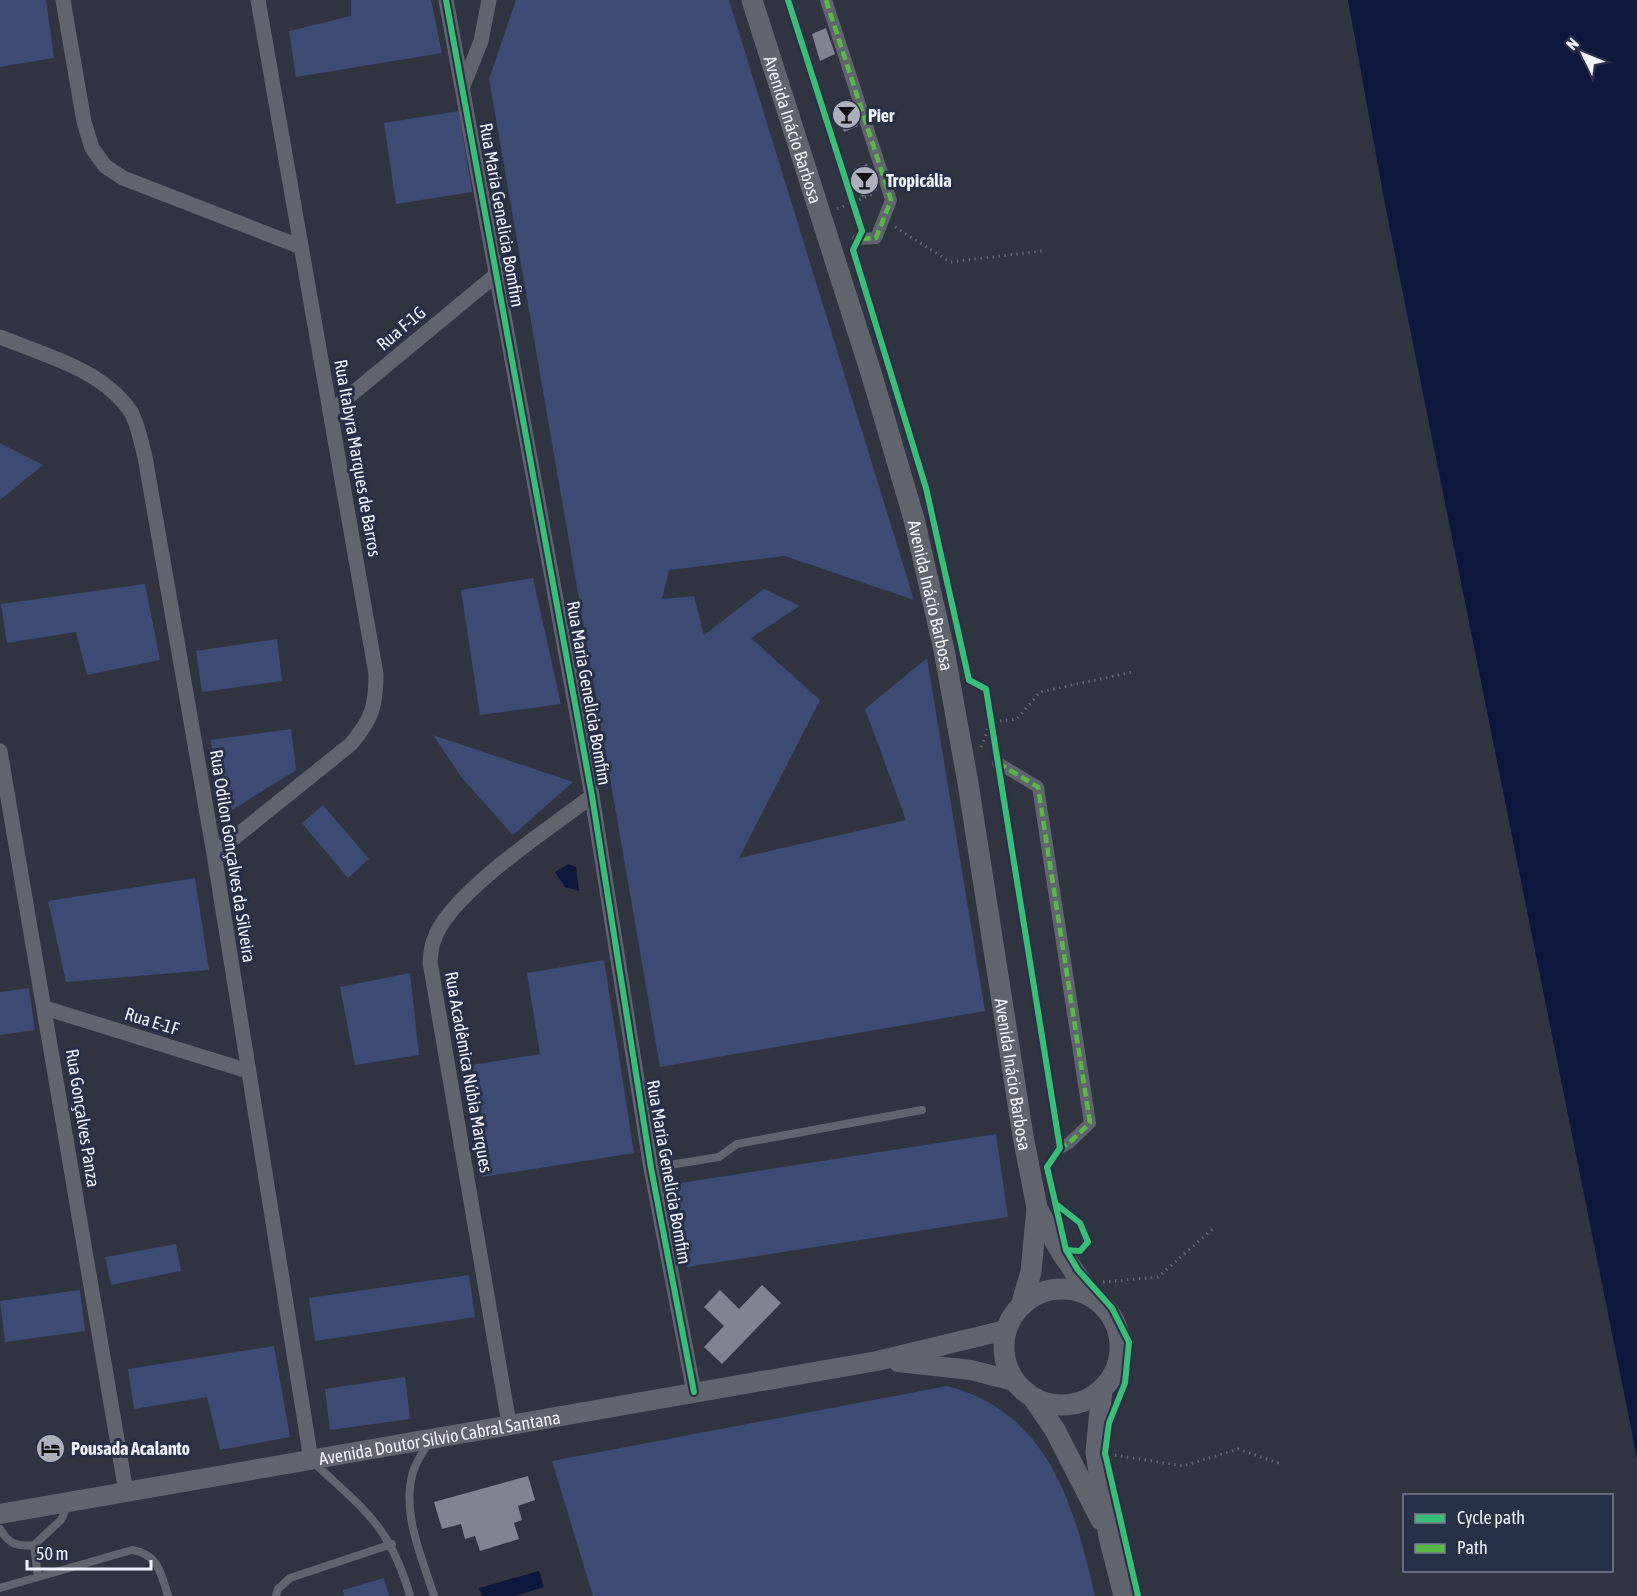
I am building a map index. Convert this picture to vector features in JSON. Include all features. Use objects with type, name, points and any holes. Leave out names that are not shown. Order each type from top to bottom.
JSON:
[{"type":"main road","name":"Avenida Inácio Barbosa","points":[[752,0],[915,519],[941,639],[968,783],[1023,1136],[1037,1208],[1031,1272],[1021,1306]]},
{"type":"main road","name":"Avenida Inácio Barbosa","points":[[1037,1208],[1061,1252],[1096,1290]]},
{"type":"main road","points":[[1110,1537],[1055,1430],[1034,1399],[1014,1382],[1004,1357],[1006,1330],[1021,1306],[1033,1296],[1055,1289],[1096,1290],[1113,1319],[1119,1341],[1118,1364],[1102,1390],[1096,1452],[1110,1537],[1124,1596]]},
{"type":"main road","points":[[1034,1399],[1062,1406],[1076,1404],[1102,1390]]},
{"type":"street","points":[[63,0],[84,122],[92,148],[105,166],[123,178],[301,247]]},
{"type":"street","name":"Rua Itabyra Marques de Barros","points":[[214,854],[351,744],[367,725],[376,702],[376,674],[258,0]]},
{"type":"street","name":"Rua Maria Genelicia Bomfim","points":[[446,0],[592,796],[651,1168],[694,1392]]},
{"type":"street","points":[[463,87],[481,41],[489,0]]},
{"type":"street","points":[[826,0],[891,200],[876,238],[858,239]]},
{"type":"street","name":"Rua F-1G","points":[[330,412],[497,274]]},
{"type":"street","name":"Rua Odilon Gonçalves da Silveira","points":[[0,337],[71,366],[108,385],[132,414],[145,457],[214,854],[311,1460]]},
{"type":"street","name":"Rua Gonçalves Panza","points":[[0,751],[126,1492]]},
{"type":"street","points":[[998,762],[1038,787],[1090,1123],[1069,1143],[1060,1148]]},
{"type":"street","name":"Rua Acadêmica Núbia Marques","points":[[509,1424],[430,962],[434,939],[452,910],[490,875],[592,796]]},
{"type":"street","name":"Rua E-1F","points":[[45,1008],[248,1071]]},
{"type":"street","name":"Avenida Doutor Silvio Cabral Santana","points":[[0,1514],[877,1361],[1006,1330]]},
{"type":"street","name":"Avenida Doutor Silvio Cabral Santana","points":[[877,1361],[922,1362],[971,1370],[1014,1382]]},
{"type":"lane","points":[[651,1168],[719,1157],[737,1144],[922,1110]]},
{"type":"lane","points":[[429,1440],[413,1472],[409,1505],[413,1531],[434,1596]]},
{"type":"lane","points":[[311,1460],[365,1509],[392,1545],[410,1596]]},
{"type":"lane","points":[[0,1528],[4,1543],[20,1546],[34,1545],[61,1520],[68,1502]]},
{"type":"lane","points":[[34,1545],[38,1577]]},
{"type":"lane","points":[[276,1596],[278,1588],[290,1578],[392,1545]]},
{"type":"lane","points":[[2,1596],[0,1589],[132,1550],[153,1558],[159,1567],[168,1596]]},
{"type":"path","points":[[821,214],[853,204],[886,187]]},
{"type":"path","points":[[849,193],[862,231],[858,239]]},
{"type":"path","points":[[883,219],[950,262],[1042,250]]},
{"type":"path","points":[[991,722],[1017,719],[1040,692],[1133,672]]},
{"type":"path","points":[[989,711],[998,762]]},
{"type":"path","points":[[980,752],[991,722]]},
{"type":"path","points":[[1096,1290],[1158,1276],[1215,1227]]},
{"type":"path","points":[[1104,1453],[1183,1466],[1238,1449],[1281,1464]]},
{"type":"shaded area","points":[[0,0],[46,0],[54,58],[0,67]]},
{"type":"shaded area","points":[[351,0],[431,0],[442,53],[296,77],[289,31],[351,16]]},
{"type":"shaded area","points":[[516,0],[729,0],[914,600],[785,556],[669,570],[662,599],[694,596],[704,635],[764,589],[800,606],[751,638],[820,700],[739,858],[906,820],[865,709],[927,658],[985,1011],[660,1067],[489,79]]},
{"type":"shaded area","points":[[1348,0],[1637,0],[1637,1458],[1385,204]]},
{"type":"shaded area","points":[[459,111],[472,192],[396,204],[384,123]]},
{"type":"shaded area","points":[[0,443],[43,465],[0,500]]},
{"type":"shaded area","points":[[533,578],[561,704],[480,715],[461,590]]},
{"type":"shaded area","points":[[145,584],[160,660],[87,675],[76,632],[7,643],[1,604]]},
{"type":"shaded area","points":[[277,639],[282,681],[202,692],[196,651]]},
{"type":"shaded area","points":[[291,729],[296,770],[229,812],[210,740]]},
{"type":"shaded area","points":[[433,735],[573,782],[513,835],[462,778]]},
{"type":"shaded area","points":[[323,805],[369,859],[348,878],[302,823]]},
{"type":"shaded area","points":[[568,864],[576,867],[579,891],[565,887],[555,872]]},
{"type":"shaded area","points":[[195,878],[209,970],[66,982],[48,901]]},
{"type":"shaded area","points":[[604,960],[634,1153],[482,1177],[465,1066],[540,1054],[527,973]]},
{"type":"shaded area","points":[[410,973],[419,1055],[355,1065],[340,987]]},
{"type":"shaded area","points":[[29,988],[35,1030],[0,1035],[0,992]]},
{"type":"shaded area","points":[[996,1134],[1008,1217],[687,1267],[674,1184]]},
{"type":"shaded area","points":[[176,1244],[181,1271],[111,1285],[105,1257]]},
{"type":"shaded area","points":[[469,1275],[475,1317],[315,1341],[309,1298]]},
{"type":"shaded area","points":[[80,1290],[85,1331],[5,1342],[0,1301]]},
{"type":"shaded area","points":[[274,1346],[290,1437],[220,1450],[207,1397],[134,1409],[128,1369]]},
{"type":"shaded area","points":[[405,1377],[410,1419],[330,1430],[325,1389]]},
{"type":"shaded area","points":[[947,1386],[982,1399],[1010,1417],[1033,1440],[1051,1467],[1066,1496],[1095,1596],[593,1596],[552,1461]]},
{"type":"shaded area","points":[[539,1571],[544,1587],[515,1596],[482,1596],[479,1588]]},
{"type":"shaded area","points":[[384,1578],[389,1596],[344,1596],[343,1590]]},
{"type":"building","points":[[826,28],[835,54],[820,61],[812,34]]},
{"type":"building","name":"Pier","points":[[850,99],[858,126],[844,132],[836,105]]},
{"type":"building","name":"Tropicália","points":[[867,164],[877,190],[862,197],[854,169]]},
{"type":"building","points":[[762,1285],[781,1303],[722,1364],[704,1347],[724,1326],[704,1307],[720,1290],[739,1309]]},
{"type":"building","points":[[528,1476],[535,1500],[518,1506],[522,1520],[514,1523],[519,1539],[480,1551],[475,1536],[465,1539],[461,1524],[442,1529],[434,1502]]},
{"type":"marked path","points":[[826,0],[891,200],[876,238],[858,239]]},
{"type":"marked path","points":[[998,763],[1038,787],[1090,1123],[1069,1143],[1060,1148]]},
{"type":"cycle path","points":[[446,0],[592,796],[651,1168],[694,1392]]},
{"type":"cycle path","points":[[788,0],[862,231],[853,250],[926,488],[969,680],[986,689],[1060,1148],[1047,1167],[1066,1250],[1080,1251],[1088,1242],[1080,1223],[1056,1204]]},
{"type":"cycle path","points":[[1066,1250],[1078,1270],[1112,1308],[1129,1342],[1125,1383],[1109,1423],[1105,1453],[1138,1596]]},
{"type":"place","name":"Pier","points":[[847,115]]},
{"type":"place","name":"Tropicália","points":[[865,180]]},
{"type":"place","name":"Pousada Acalanto","points":[[50,1448]]}]
